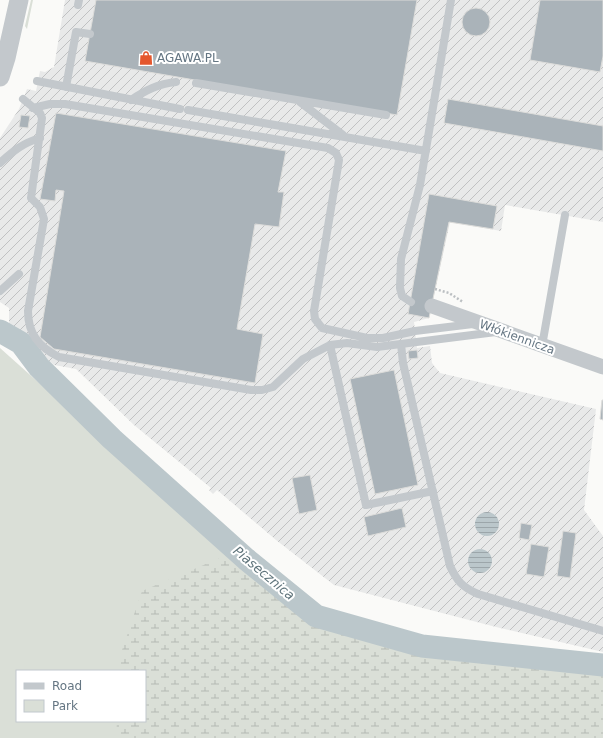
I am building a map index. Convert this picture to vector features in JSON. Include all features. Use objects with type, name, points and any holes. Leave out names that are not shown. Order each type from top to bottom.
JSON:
[{"type":"street","points":[[0,77],[6,58],[19,0]]},
{"type":"street","name":"Włókiennicza","points":[[432,306],[603,367]]},
{"type":"lane","points":[[411,302],[402,296],[400,288],[401,259],[420,185],[451,0]]},
{"type":"lane","points":[[66,87],[76,32],[90,34]]},
{"type":"lane","points":[[38,81],[131,100],[426,151]]},
{"type":"lane","points":[[131,100],[144,91],[160,84],[176,82]]},
{"type":"lane","points":[[196,83],[386,115]]},
{"type":"lane","points":[[23,99],[40,113],[42,118],[31,198],[40,208],[44,218],[28,311],[28,323],[32,336],[49,352],[59,357],[251,390],[262,390],[273,387],[304,359],[330,345],[347,343],[378,347],[502,332]]},
{"type":"lane","points":[[298,100],[345,137]]},
{"type":"lane","points":[[33,108],[50,104],[65,104],[328,148],[336,153],[339,160],[314,312],[315,319],[322,328],[366,338],[383,338],[400,333],[479,323]]},
{"type":"lane","points":[[0,163],[15,148],[28,141],[40,138]]},
{"type":"lane","points":[[542,346],[565,215]]},
{"type":"lane","points":[[0,291],[19,274]]},
{"type":"lane","points":[[401,344],[450,566],[456,579],[466,589],[603,631]]},
{"type":"lane","points":[[330,345],[366,505],[433,491]]},
{"type":"shaded area","points":[[65,0],[603,0],[603,222],[505,205],[501,231],[450,222],[429,318],[414,322],[417,348],[430,346],[432,363],[440,373],[596,409],[584,510],[603,536],[603,652],[496,627],[334,585],[276,540],[217,490],[213,494],[209,490],[211,488],[134,425],[76,369],[54,365],[9,325],[9,308],[0,302],[0,138],[19,109],[27,89],[36,91],[40,71],[45,72],[54,67]]},
{"type":"shaded area","points":[[487,512],[495,516],[499,524],[495,532],[487,536],[479,532],[475,524],[479,516]]},
{"type":"shaded area","points":[[480,549],[488,553],[492,561],[488,569],[480,573],[472,569],[468,561],[472,553]]},
{"type":"green space","points":[[31,0],[33,0],[27,29],[25,26]]},
{"type":"green space","points":[[0,348],[227,551],[314,618],[420,648],[603,668],[603,738],[0,738]]},
{"type":"green space","points":[[225,556],[312,620],[419,650],[603,670],[603,738],[116,738],[117,722],[146,722],[146,670],[120,670],[121,653],[142,591]]},
{"type":"building","points":[[96,0],[417,0],[397,115],[85,61]]},
{"type":"building","points":[[540,0],[603,0],[603,56],[600,72],[530,60]]},
{"type":"building","points":[[476,8],[486,12],[490,22],[486,32],[476,36],[466,32],[462,22],[466,12]]},
{"type":"building","points":[[448,99],[603,126],[603,151],[444,123]]},
{"type":"building","points":[[56,113],[286,151],[278,192],[284,192],[279,227],[255,224],[237,329],[263,334],[255,383],[54,349],[40,337],[64,191],[56,190],[55,201],[40,199]]},
{"type":"building","points":[[21,115],[30,116],[28,128],[19,127]]},
{"type":"building","points":[[429,194],[497,206],[493,229],[449,222],[429,318],[408,314]]},
{"type":"building","points":[[417,350],[418,358],[409,359],[408,351]]},
{"type":"building","points":[[394,370],[418,485],[375,494],[350,379]]},
{"type":"building","points":[[603,400],[603,420],[600,419]]},
{"type":"building","points":[[310,475],[317,510],[299,514],[292,478]]},
{"type":"building","points":[[402,508],[406,527],[368,536],[364,517]]},
{"type":"building","points":[[521,523],[532,525],[529,540],[519,538]]},
{"type":"building","points":[[563,531],[576,533],[570,578],[557,576]]},
{"type":"building","points":[[531,544],[549,547],[544,577],[526,574]]},
{"type":"waterway","name":"Piasecznica","points":[[0,331],[21,343],[39,367],[112,439],[246,559],[316,616],[422,646],[603,665]]},
{"type":"place","name":"AGAWA.PL","points":[[146,58]]}]
